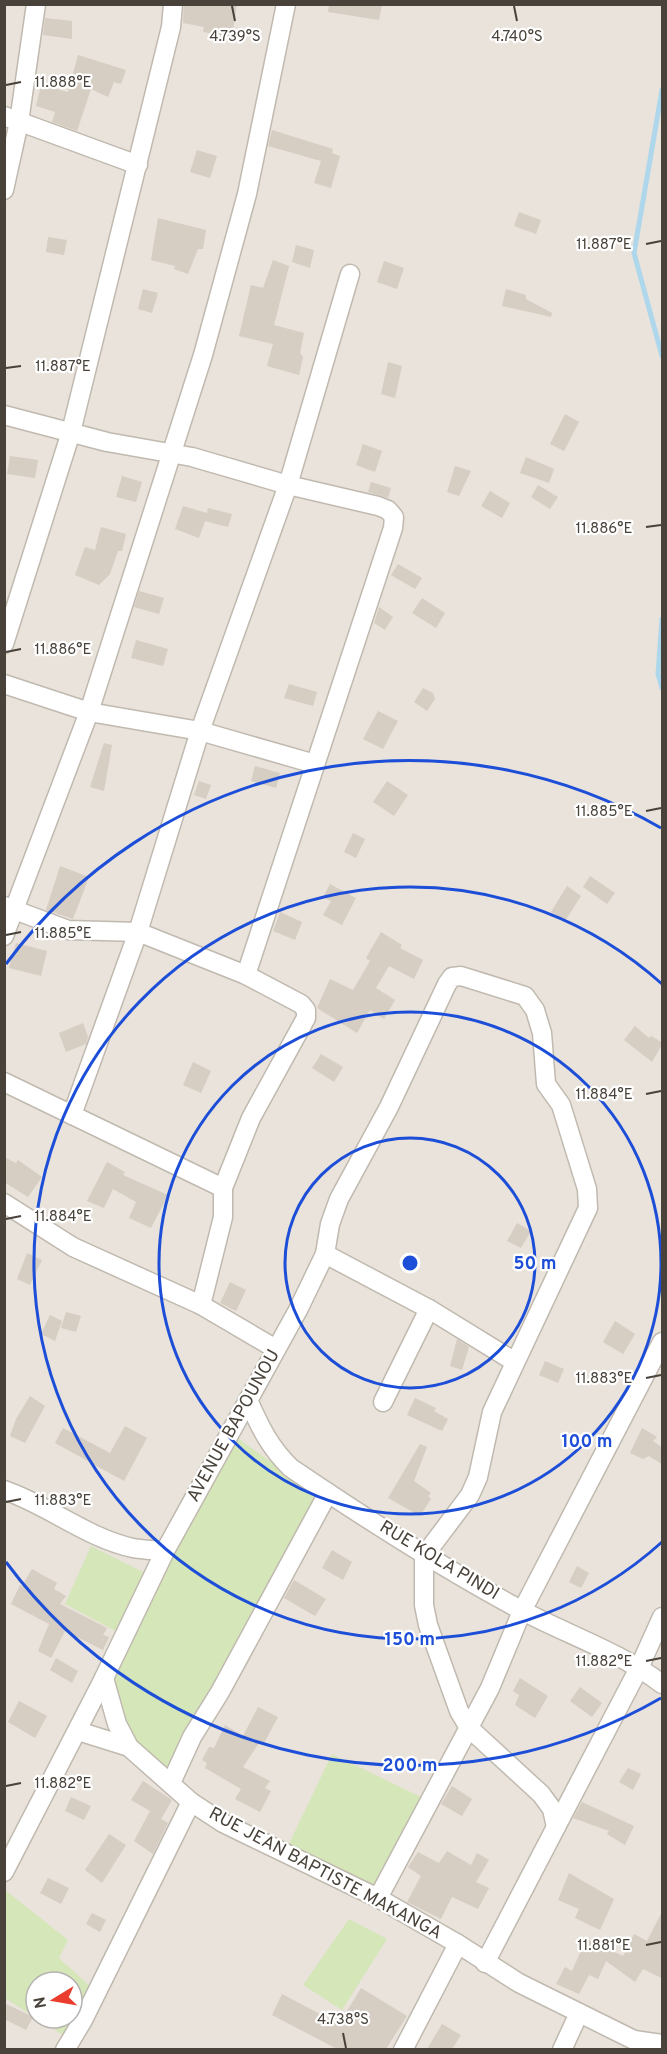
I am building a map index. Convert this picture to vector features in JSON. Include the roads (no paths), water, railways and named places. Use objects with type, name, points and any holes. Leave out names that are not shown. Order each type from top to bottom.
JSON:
[{"type":"street","points":[[4,190],[12,119],[36,4]]},
{"type":"street","points":[[4,644],[71,432],[171,27],[173,4]]},
{"type":"street","points":[[4,936],[9,908],[89,712],[231,258],[286,4]]},
{"type":"street","points":[[12,119],[138,165]]},
{"type":"street","points":[[72,1115],[138,932],[200,731],[288,485],[350,274]]},
{"type":"street","points":[[4,415],[107,442],[192,457],[288,485],[378,506],[388,510],[394,517],[393,528],[246,975]]},
{"type":"street","points":[[4,684],[89,712],[200,731],[315,764]]},
{"type":"street","points":[[9,908],[68,930],[138,932],[246,975],[301,1004],[306,1010],[306,1018],[251,1118],[223,1188],[223,1217],[201,1305]]},
{"type":"street","name":"AVENUE BAPOUNOU","points":[[4,1872],[78,1731],[165,1551],[276,1349],[325,1254],[330,1224],[339,1199],[389,1107],[453,977],[461,976],[525,996],[535,1010],[542,1033],[546,1083],[561,1105],[587,1189],[588,1208],[515,1362]]},
{"type":"street","points":[[4,1082],[223,1188]]},
{"type":"street","points":[[4,1203],[73,1247],[201,1305],[276,1349]]},
{"type":"street","points":[[325,1254],[429,1309],[457,1325],[482,1344],[515,1362],[492,1413],[478,1477],[470,1495],[424,1556],[424,1605],[428,1625],[451,1692],[469,1728],[541,1794],[552,1809],[556,1827]]},
{"type":"street","points":[[383,1402],[429,1309]]},
{"type":"street","points":[[378,1898],[490,1688],[522,1611],[663,1342]]},
{"type":"street","name":"RUE KOLA PINDI","points":[[248,1400],[263,1435],[276,1454],[328,1493],[424,1556],[522,1611],[639,1668],[663,1684]]},
{"type":"street","points":[[4,1490],[34,1500],[111,1541],[134,1548],[165,1551]]},
{"type":"street","points":[[171,1783],[192,1737],[225,1683],[328,1493]]},
{"type":"street","points":[[485,1963],[639,1668],[663,1617]]},
{"type":"street","name":"RUE JEAN BAPTISTE MAKANGA","points":[[104,1678],[117,1724],[129,1747],[191,1802],[223,1823],[378,1898],[458,1944],[485,1963],[579,2013],[634,2040],[663,2044]]},
{"type":"street","points":[[78,1731],[129,1747]]},
{"type":"street","points":[[65,2049],[83,2020],[121,1938],[191,1802]]},
{"type":"street","points":[[403,2049],[458,1944]]},
{"type":"street","points":[[562,2049],[579,2013]]},
{"type":"waterway","points":[[662,90],[634,253],[662,356]]},
{"type":"waterway","points":[[662,619],[658,674],[662,688]]}]
